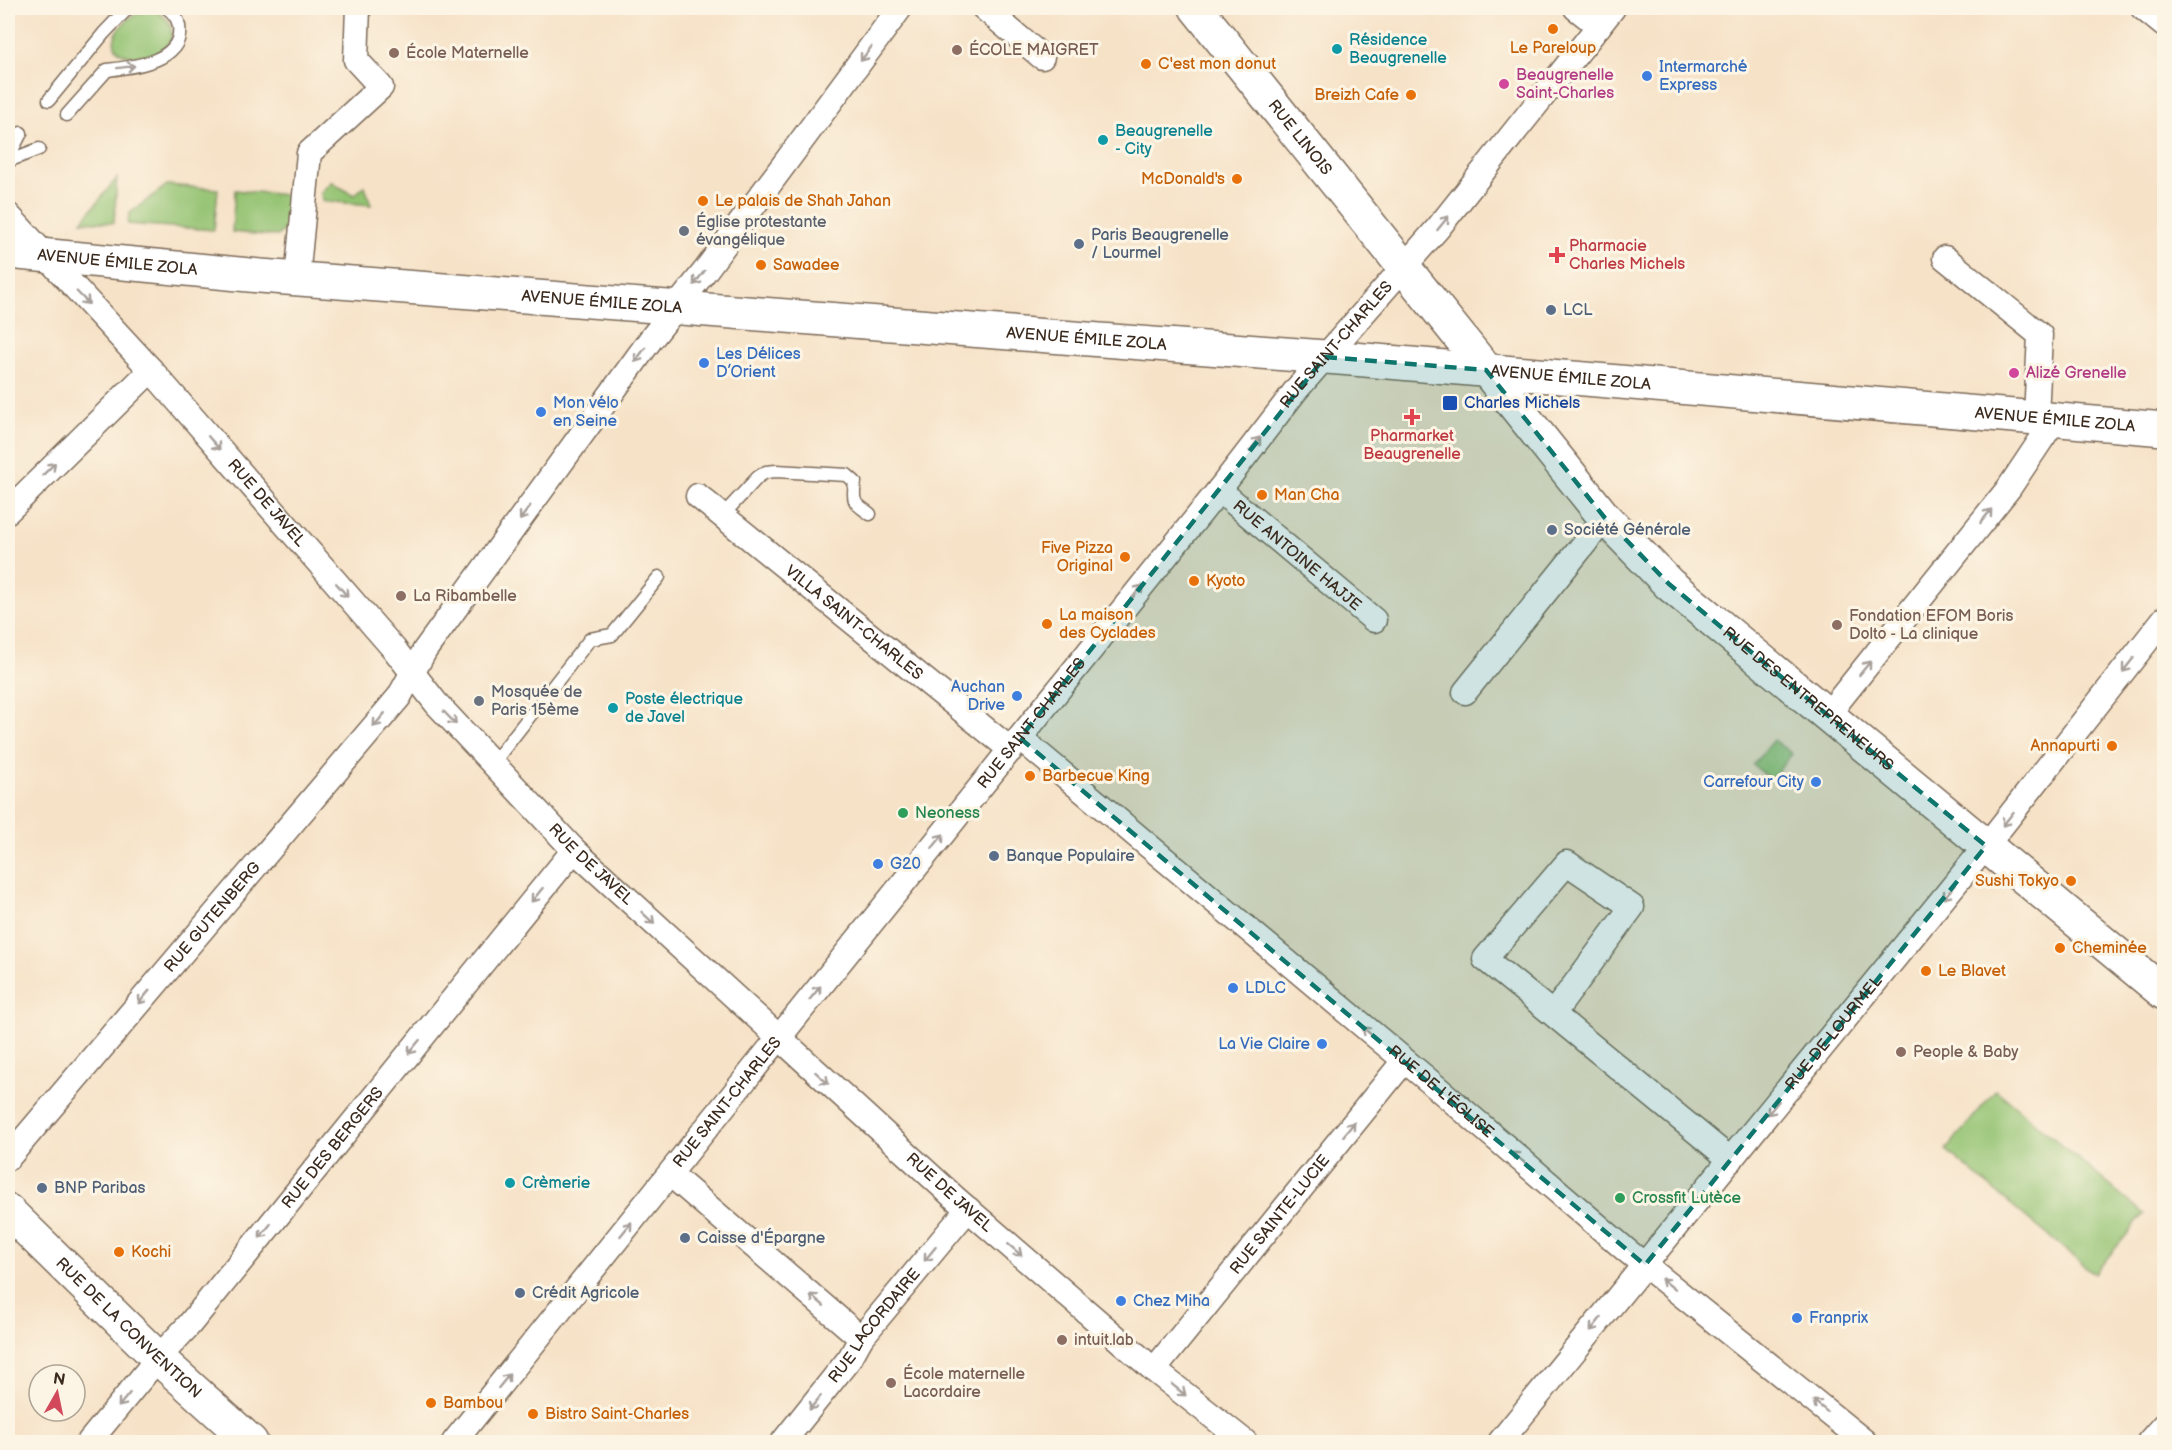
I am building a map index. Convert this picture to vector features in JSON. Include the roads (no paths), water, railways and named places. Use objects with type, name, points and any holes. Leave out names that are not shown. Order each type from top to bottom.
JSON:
[{"type":"main road","name":"RUE LINOIS","points":[[1196,8],[1486,370]]},
{"type":"main road","name":"AVENUE ÉMILE ZOLA","points":[[8,252],[297,279],[1486,370],[2164,429]]},
{"type":"main road","name":"RUE DES ENTREPRENEURS","points":[[1486,370],[1605,518],[1669,584],[2164,993]]},
{"type":"main road","name":"RUE DE LA CONVENTION","points":[[8,1211],[158,1358],[251,1443]]},
{"type":"street","points":[[297,279],[309,153],[381,87],[356,60],[358,8]]},
{"type":"street","name":"RUE GUTENBERG","points":[[8,1158],[399,697],[425,650],[675,309],[900,8]]},
{"type":"street","points":[[984,8],[1042,57]]},
{"type":"street","points":[[1575,8],[1606,17]]},
{"type":"street","points":[[2143,8],[2164,25]]},
{"type":"street","name":"RUE SAINT-CHARLES","points":[[454,1443],[1016,744],[1296,390],[1405,268],[1493,161],[1606,17]]},
{"type":"street","name":"RUE DE JAVEL","points":[[8,215],[151,370],[394,649],[436,704],[574,850],[968,1209],[1154,1370],[1245,1443]]},
{"type":"street","points":[[1828,714],[2009,488],[2045,418],[2040,335],[1945,258]]},
{"type":"street","points":[[8,511],[151,370]]},
{"type":"street","name":"RUE ANTOINE HAJJE","points":[[1219,490],[1374,620]]},
{"type":"street","name":"VILLA SAINT-CHARLES","points":[[698,496],[1016,744]]},
{"type":"street","points":[[1465,692],[1605,518]]},
{"type":"street","name":"RUE DE LOURMEL","points":[[1500,1443],[1986,846],[2164,620]]},
{"type":"street","name":"RUE DE L'ÉGLISE","points":[[1016,744],[1404,1061],[1645,1265],[1865,1443]]},
{"type":"street","name":"RUE DES BERGERS","points":[[89,1443],[158,1358],[196,1316],[574,850]]},
{"type":"street","points":[[1553,1014],[1632,907],[1567,862],[1485,959],[1731,1160]]},
{"type":"street","name":"RUE SAINTE-LUCIE","points":[[1154,1370],[1404,1061]]},
{"type":"street","points":[[670,1174],[861,1338]]},
{"type":"street","name":"RUE LACORDAIRE","points":[[783,1443],[850,1358],[861,1338],[968,1209]]},
{"type":"street","points":[[2150,1443],[2164,1425]]},
{"type":"lane","points":[[49,100],[104,33],[128,8]]},
{"type":"lane","points":[[67,115],[107,70],[139,66],[163,56],[176,45],[180,32],[178,20],[167,8]]},
{"type":"lane","points":[[8,159],[21,133]]},
{"type":"lane","points":[[8,159],[39,149]]},
{"type":"lane","points":[[722,516],[759,477],[766,472],[776,471],[847,476],[855,482],[853,498],[855,503],[870,514]]},
{"type":"lane","points":[[493,763],[590,639],[612,635],[658,577]]},
{"type":"place","name":"Le Pareloup","points":[[1553,29]]},
{"type":"place","name":"Résidence Beaugrenelle","points":[[1337,49]]},
{"type":"place","name":"ÉCOLE MAIGRET","points":[[957,50]]},
{"type":"place","name":"École Maternelle","points":[[394,53]]},
{"type":"place","name":"C'est mon donut","points":[[1146,64]]},
{"type":"place","name":"Intermarché Express","points":[[1647,76]]},
{"type":"place","name":"Beaugrenelle Saint-Charles","points":[[1504,84]]},
{"type":"place","name":"Breizh Cafe","points":[[1411,95]]},
{"type":"place","name":"Beaugrenelle - City","points":[[1103,140]]},
{"type":"place","name":"McDonald's","points":[[1237,179]]},
{"type":"place","name":"Le palais de Shah Jahan","points":[[703,201]]},
{"type":"place","name":"Église protestante évangélique","points":[[684,231]]},
{"type":"place","name":"Paris Beaugrenelle / Lourmel","points":[[1079,244]]},
{"type":"place","name":"Pharmacie Charles Michels","points":[[1557,255]]},
{"type":"place","name":"Sawadee","points":[[761,265]]},
{"type":"place","name":"LCL","points":[[1551,310]]},
{"type":"place","name":"Les Délices D’Orient","points":[[704,363]]},
{"type":"place","name":"Alizé Grenelle","points":[[2014,373]]},
{"type":"place","name":"Charles Michels","points":[[1450,403]]},
{"type":"place","name":"Mon vélo en Seine","points":[[541,412]]},
{"type":"place","name":"Pharmarket Beaugrenelle","points":[[1412,417]]},
{"type":"place","name":"Man Cha","points":[[1262,495]]},
{"type":"place","name":"Société Générale","points":[[1552,530]]},
{"type":"place","name":"Five Pizza Original","points":[[1125,557]]},
{"type":"place","name":"Kyoto","points":[[1194,581]]},
{"type":"place","name":"La Ribambelle","points":[[401,596]]},
{"type":"place","name":"La maison des Cyclades","points":[[1047,624]]},
{"type":"place","name":"Fondation EFOM Boris Dolto - La clinique","points":[[1837,625]]},
{"type":"place","name":"Auchan Drive","points":[[1017,696]]},
{"type":"place","name":"Mosquée de Paris 15ème","points":[[479,701]]},
{"type":"place","name":"Poste électrique de Javel","points":[[613,708]]},
{"type":"place","name":"Annapurti","points":[[2112,746]]},
{"type":"place","name":"Barbecue King","points":[[1030,776]]},
{"type":"place","name":"Carrefour City","points":[[1816,782]]},
{"type":"place","name":"Neoness","points":[[903,813]]},
{"type":"place","name":"Banque Populaire","points":[[994,856]]},
{"type":"place","name":"G20","points":[[878,864]]},
{"type":"place","name":"Sushi Tokyo","points":[[2071,881]]},
{"type":"place","name":"Cheminée","points":[[2060,948]]},
{"type":"place","name":"Le Blavet","points":[[1926,971]]},
{"type":"place","name":"LDLC","points":[[1233,988]]},
{"type":"place","name":"La Vie Claire","points":[[1322,1044]]},
{"type":"place","name":"People & Baby","points":[[1901,1052]]},
{"type":"place","name":"Crèmerie","points":[[510,1183]]},
{"type":"place","name":"BNP Paribas","points":[[42,1188]]},
{"type":"place","name":"Crossfit Lutèce","points":[[1620,1198]]},
{"type":"place","name":"Caisse d'Épargne","points":[[685,1238]]},
{"type":"place","name":"Kochi","points":[[119,1252]]},
{"type":"place","name":"Crédit Agricole","points":[[520,1293]]},
{"type":"place","name":"Chez Miha","points":[[1121,1301]]},
{"type":"place","name":"Franprix","points":[[1797,1318]]},
{"type":"place","name":"intuit.lab","points":[[1062,1340]]},
{"type":"place","name":"École maternelle Lacordaire","points":[[891,1383]]},
{"type":"place","name":"Bambou","points":[[431,1403]]},
{"type":"place","name":"Bistro Saint-Charles","points":[[533,1414]]}]
